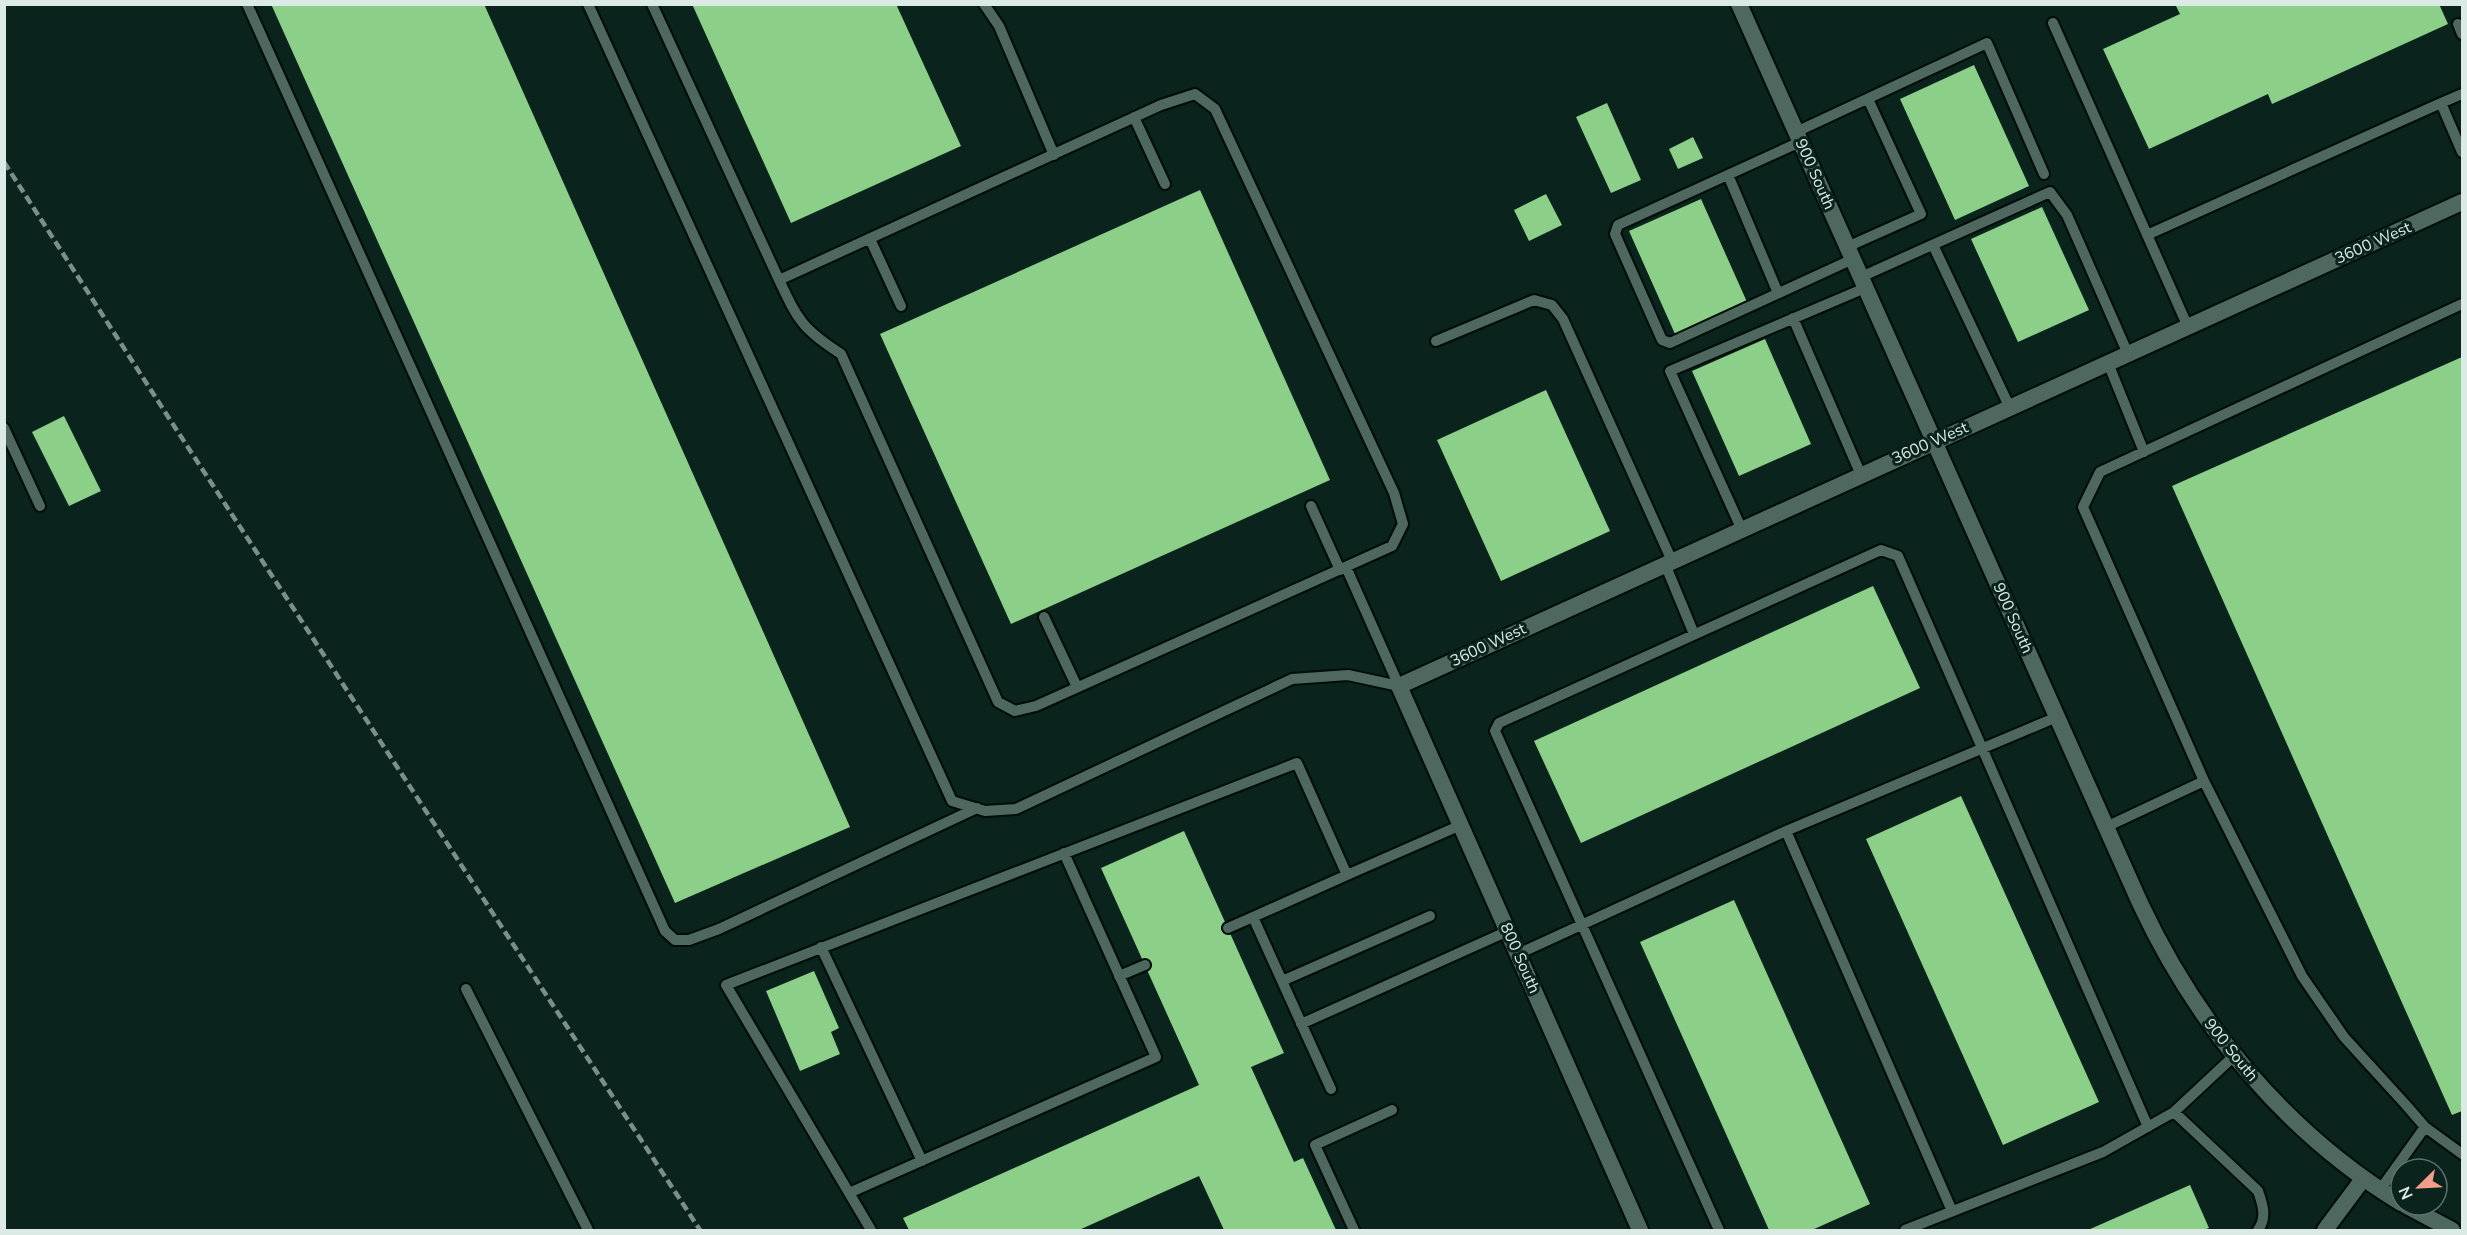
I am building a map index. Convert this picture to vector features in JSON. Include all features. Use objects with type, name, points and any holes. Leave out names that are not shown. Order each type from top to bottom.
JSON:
[{"type":"street","name":"900 South","points":[[1739,4],[2106,827],[2167,957],[2198,1008],[2234,1056],[2286,1113],[2363,1179],[2389,1195]]},
{"type":"street","name":"3600 West","points":[[1399,686],[2463,202]]},
{"type":"street","name":"800 South","points":[[1399,686],[1640,1230]]},
{"type":"street","points":[[2325,1230],[2363,1179]]},
{"type":"street","name":"900 South","points":[[2428,1217],[2452,1230]]},
{"type":"lane","points":[[247,4],[384,315],[665,931],[675,940],[689,940],[719,929],[977,808]]},
{"type":"lane","points":[[588,4],[952,801],[986,811],[1016,809],[1292,679],[1348,675],[1399,686]]},
{"type":"lane","points":[[652,4],[779,280],[797,319],[819,340],[841,354],[998,702],[1015,711],[1036,705],[1077,687],[1392,546],[1402,524],[1394,493],[1215,109],[1195,94],[1134,117],[779,280]]},
{"type":"lane","points":[[984,4],[999,26],[1054,154]]},
{"type":"lane","points":[[2053,23],[2188,327]]},
{"type":"lane","points":[[1868,99],[1921,214],[1778,293],[1670,343],[1665,342],[1615,234],[1618,225],[1728,175],[1868,99],[1987,43],[2044,174]]},
{"type":"lane","points":[[2147,235],[2463,94]]},
{"type":"lane","points":[[2441,104],[2463,152]]},
{"type":"lane","points":[[1134,117],[1165,184]]},
{"type":"lane","points":[[1728,175],[1778,293]]},
{"type":"lane","points":[[1742,530],[1670,371],[1793,318],[1933,245],[2050,192],[2067,215],[2128,354]]},
{"type":"lane","points":[[870,239],[901,306]]},
{"type":"lane","points":[[1933,245],[2010,408]]},
{"type":"lane","points":[[1436,341],[1534,300],[1552,305],[1563,319],[1669,563],[1694,634]]},
{"type":"lane","points":[[2463,304],[2100,472],[2083,507],[2204,781],[2302,976],[2344,1037],[2425,1127],[2463,1154]]},
{"type":"lane","points":[[1793,318],[1861,475]]},
{"type":"lane","points":[[2108,363],[2144,452]]},
{"type":"lane","points":[[4,428],[40,506]]},
{"type":"lane","points":[[1311,506],[1399,686]]},
{"type":"lane","points":[[1719,1230],[1495,731],[1499,723],[1881,550],[1898,556],[2148,1127]]},
{"type":"lane","points":[[1044,617],[1077,687]]},
{"type":"lane","points":[[1518,954],[1786,831],[2057,717]]},
{"type":"lane","points":[[872,1230],[726,985],[1297,763],[1347,875]]},
{"type":"lane","points":[[2106,827],[2204,781]]},
{"type":"lane","points":[[1228,928],[1461,825]]},
{"type":"lane","points":[[1786,831],[1952,1211]]},
{"type":"lane","points":[[849,1193],[1156,1057],[1064,853]]},
{"type":"lane","points":[[1282,981],[1430,916]]},
{"type":"lane","points":[[1253,917],[1331,1089]]},
{"type":"lane","points":[[1301,1024],[1508,931]]},
{"type":"lane","points":[[821,948],[922,1161]]},
{"type":"lane","points":[[1119,976],[1145,965]]},
{"type":"lane","points":[[466,989],[588,1230]]},
{"type":"lane","points":[[1905,1230],[2103,1152],[2174,1112],[2234,1056]]},
{"type":"lane","points":[[1354,1230],[1315,1145],[1392,1110]]},
{"type":"lane","points":[[2174,1112],[2258,1191],[2263,1206],[2263,1224],[2258,1230]]},
{"type":"lane","points":[[2380,1190],[2425,1127]]},
{"type":"building","points":[[271,4],[484,4],[850,827],[675,903]]},
{"type":"building","points":[[692,4],[896,4],[961,146],[791,223]]},
{"type":"building","points":[[2175,4],[2439,4],[2448,24],[2272,104],[2268,94],[2149,149],[2103,49],[2180,14]]},
{"type":"building","points":[[1974,65],[2029,186],[1955,220],[1900,99]]},
{"type":"building","points":[[1607,103],[1641,180],[1611,193],[1576,117]]},
{"type":"building","points":[[1693,137],[1703,158],[1678,169],[1669,149]]},
{"type":"building","points":[[1200,190],[1330,480],[1011,624],[880,334]]},
{"type":"building","points":[[1546,194],[1562,225],[1529,241],[1514,210]]},
{"type":"building","points":[[1701,199],[1747,302],[1675,334],[1629,231]]},
{"type":"building","points":[[2042,207],[2089,310],[2018,342],[1971,239]]},
{"type":"building","points":[[1765,339],[1811,444],[1739,476],[1692,371]]},
{"type":"building","points":[[2462,357],[2462,1111],[2452,1115],[2172,486]]},
{"type":"building","points":[[1546,390],[1610,531],[1501,581],[1437,440]]},
{"type":"building","points":[[64,416],[101,491],[69,506],[32,432]]},
{"type":"building","points":[[1873,586],[1920,688],[1581,843],[1534,741]]},
{"type":"building","points":[[1961,796],[2099,1102],[2003,1145],[1866,839]]},
{"type":"building","points":[[1184,831],[1284,1053],[1251,1067],[1294,1162],[1303,1158],[1336,1230],[1224,1230],[1199,1176],[1079,1230],[909,1230],[903,1218],[1199,1085],[1101,868]]},
{"type":"building","points":[[1734,900],[1870,1204],[1812,1230],[1769,1230],[1640,942]]},
{"type":"building","points":[[814,971],[839,1028],[831,1032],[840,1054],[800,1071],[766,991]]},
{"type":"building","points":[[2190,1185],[2209,1228],[2203,1230],[2088,1230]]},
{"type":"railway","points":[[4,162],[700,1230]]}]
